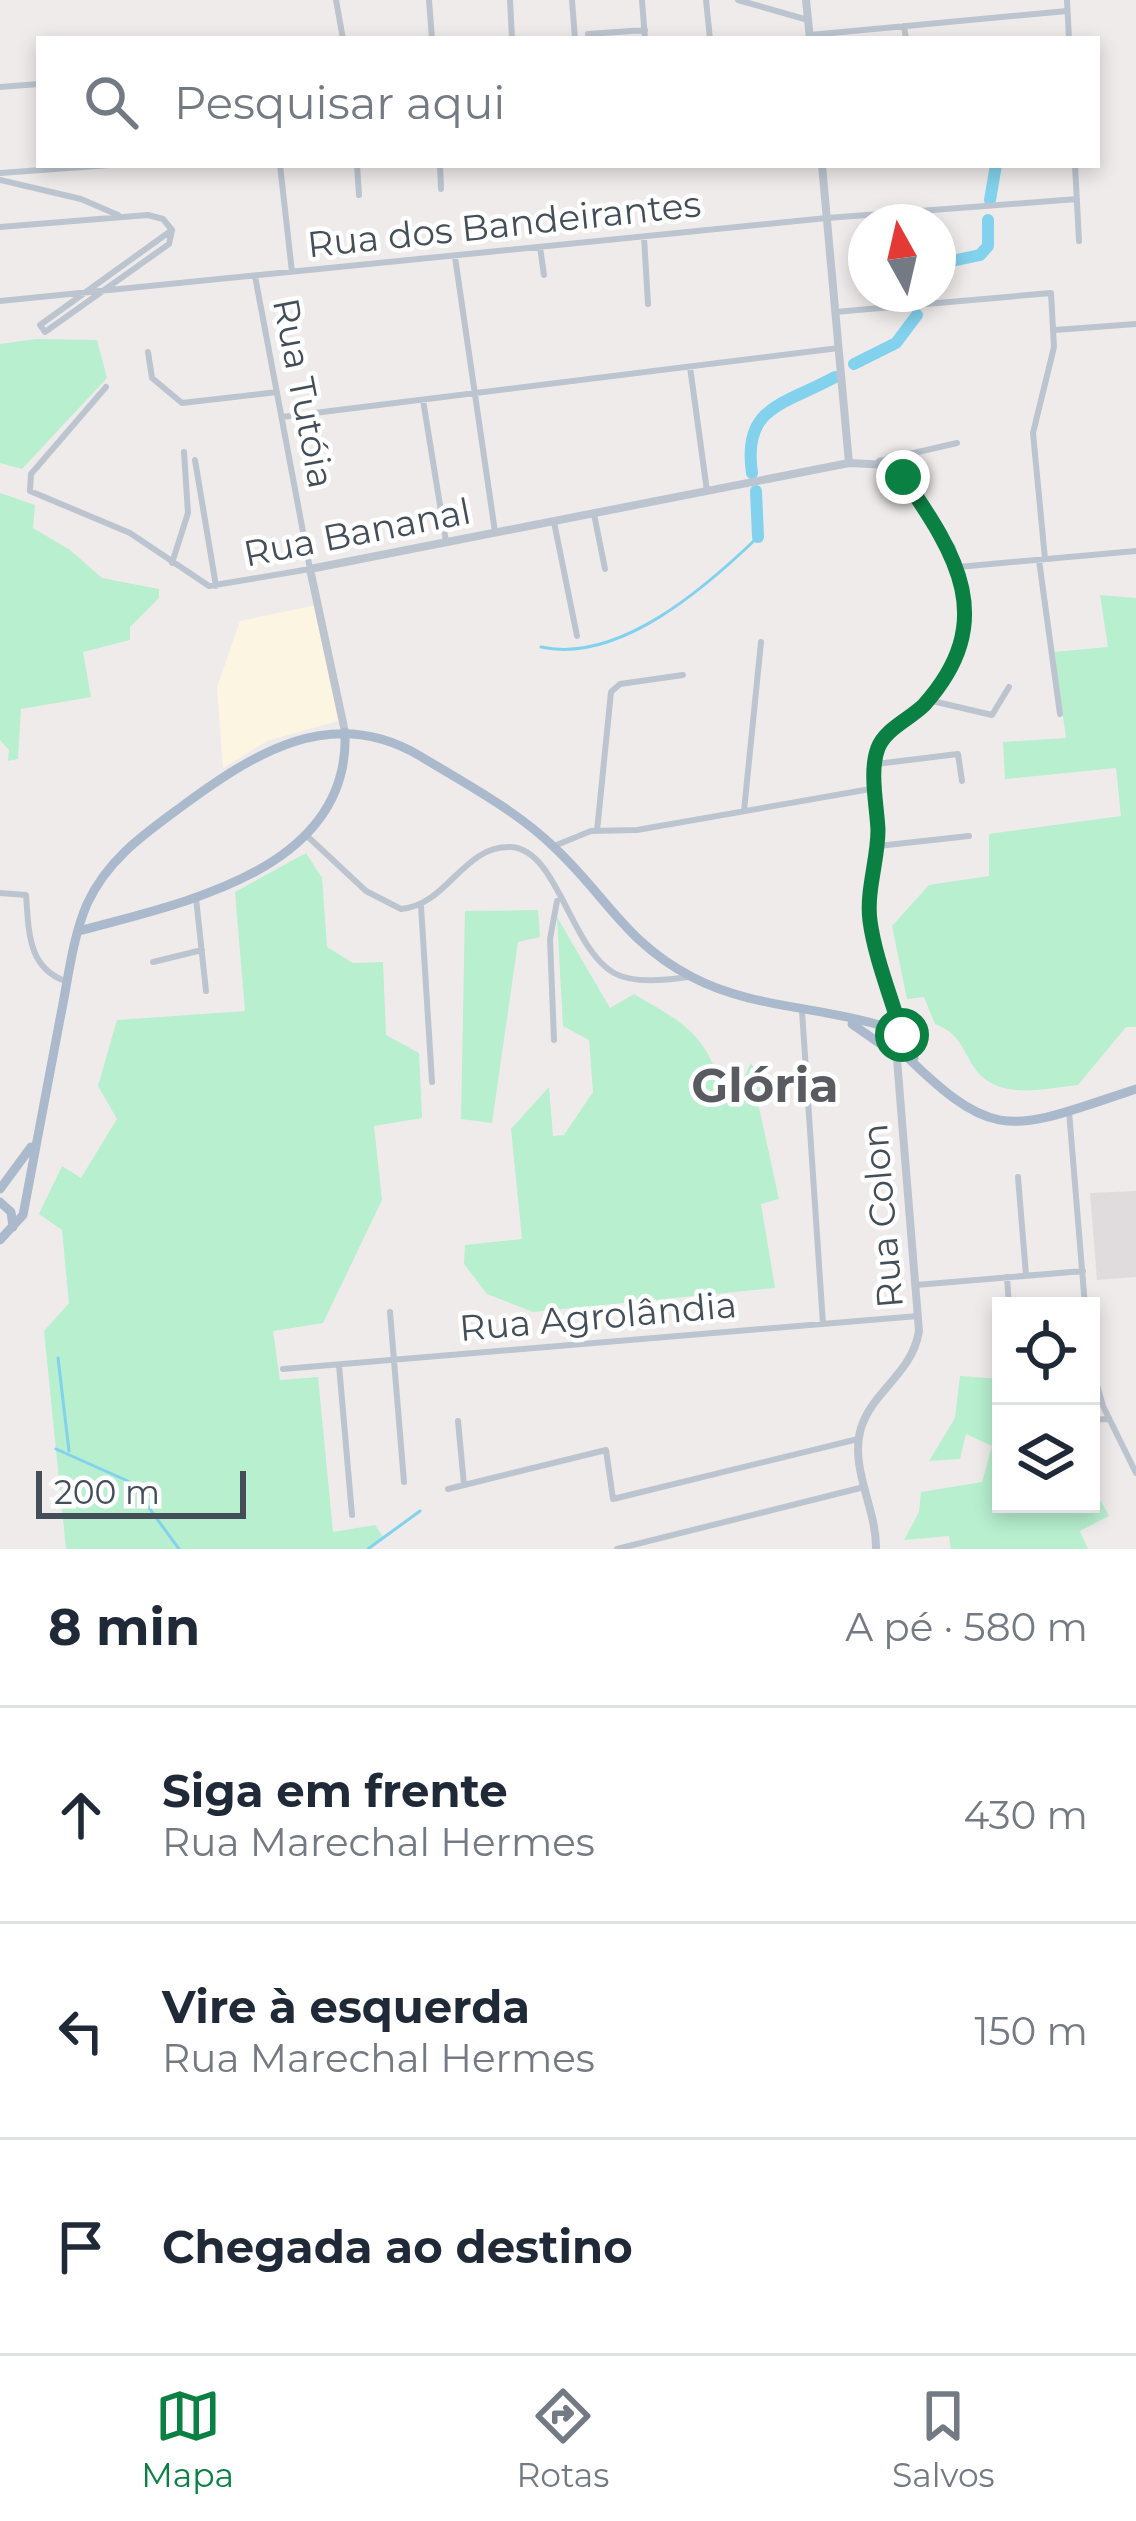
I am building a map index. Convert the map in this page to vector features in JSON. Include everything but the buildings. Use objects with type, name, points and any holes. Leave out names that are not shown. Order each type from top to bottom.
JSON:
[{"type":"main road","points":[[79,931],[245,879],[305,834],[333,797],[345,733]]},
{"type":"main road","points":[[0,1240],[23,1216],[79,931],[104,874],[147,832],[255,755],[310,735],[345,733],[406,748],[554,846],[623,929],[691,977],[734,995],[887,1026],[902,1033],[919,1068]]},
{"type":"main road","points":[[842,1018],[919,1068],[949,1099],[985,1118],[1028,1121],[1136,1089]]},
{"type":"main road","points":[[887,1026],[880,1035],[890,1047]]},
{"type":"main road","points":[[890,1047],[902,1033]]},
{"type":"main road","points":[[0,1189],[37,1137]]},
{"type":"main road","points":[[0,1202],[11,1212],[10,1232]]},
{"type":"street","points":[[336,0],[343,36]]},
{"type":"street","points":[[429,0],[432,36]]},
{"type":"street","points":[[510,0],[512,36]]},
{"type":"street","points":[[572,0],[575,36]]},
{"type":"street","points":[[588,34],[645,35],[641,0]]},
{"type":"street","points":[[706,0],[710,36]]},
{"type":"street","points":[[738,0],[808,20]]},
{"type":"street","points":[[806,0],[810,36]]},
{"type":"street","points":[[1067,0],[1069,36]]},
{"type":"street","points":[[819,36],[1067,11]]},
{"type":"street","points":[[904,26],[906,36]]},
{"type":"street","points":[[0,88],[36,84]]},
{"type":"street","points":[[0,176],[75,168]]},
{"type":"street","points":[[280,168],[292,272]]},
{"type":"street","points":[[357,168],[359,195]]},
{"type":"street","points":[[440,168],[442,189]]},
{"type":"street","points":[[822,168],[849,463]]},
{"type":"street","points":[[1075,168],[1078,241]]},
{"type":"street","points":[[46,190],[43,177],[51,170]]},
{"type":"street","points":[[27,186],[22,176],[29,171]]},
{"type":"street","points":[[0,176],[121,217]]},
{"type":"street","name":"Rua dos Bandeirantes","points":[[0,301],[827,218],[1076,199]]},
{"type":"street","points":[[0,227],[154,216],[172,230]]},
{"type":"street","points":[[172,230],[169,244],[45,332],[40,325],[172,230]]},
{"type":"street","points":[[644,237],[648,304]]},
{"type":"street","points":[[539,247],[544,275]]},
{"type":"street","points":[[455,256],[496,532]]},
{"type":"street","name":"Rua Tutóia","points":[[255,276],[345,733]]},
{"type":"street","points":[[836,312],[1051,293],[1055,330],[1034,433],[1042,560],[1060,714]]},
{"type":"street","points":[[1055,330],[1136,324]]},
{"type":"street","points":[[281,418],[838,348]]},
{"type":"street","points":[[148,352],[152,378],[182,403],[277,392]]},
{"type":"street","points":[[690,367],[707,491]]},
{"type":"street","name":"Rua Bananal","points":[[106,387],[27,486],[44,500],[130,533],[216,586],[879,461]]},
{"type":"street","points":[[423,400],[446,542]]},
{"type":"street","points":[[879,461],[958,443]]},
{"type":"street","points":[[172,563],[188,513],[184,452]]},
{"type":"street","points":[[195,460],[216,586]]},
{"type":"street","points":[[879,461],[903,477],[948,542],[958,567],[964,635],[927,700],[883,738],[875,764],[878,846],[870,925],[902,1033]]},
{"type":"street","points":[[594,513],[605,569]]},
{"type":"street","points":[[554,521],[577,636]]},
{"type":"street","points":[[958,567],[1136,551]]},
{"type":"street","points":[[744,811],[760,642]]},
{"type":"street","points":[[598,831],[611,692],[620,684],[683,676]]},
{"type":"street","points":[[927,700],[992,715],[1009,687]]},
{"type":"street","points":[[875,764],[958,754],[962,782]]},
{"type":"street","points":[[554,846],[598,831],[637,830],[876,788]]},
{"type":"street","points":[[305,834],[387,905],[422,906],[440,895],[471,862],[502,848],[523,849],[539,860],[558,899],[614,973],[637,978],[691,977]]},
{"type":"street","points":[[878,846],[969,836]]},
{"type":"street","points":[[0,893],[26,895],[33,953],[51,975],[68,981]]},
{"type":"street","points":[[196,898],[206,991]]},
{"type":"street","points":[[554,1040],[550,939],[558,899]]},
{"type":"street","points":[[422,906],[432,1082]]},
{"type":"street","points":[[153,962],[202,950]]},
{"type":"street","points":[[887,1026],[892,998]]},
{"type":"street","points":[[802,1011],[823,1324]]},
{"type":"street","name":"Rua Colon","points":[[860,1438],[866,1418],[911,1360],[918,1316],[897,1075],[890,1047]]},
{"type":"street","points":[[1069,1111],[1084,1297]]},
{"type":"street","points":[[1018,1178],[1026,1276]]},
{"type":"street","points":[[916,1285],[1082,1271]]},
{"type":"street","points":[[1007,1277],[1008,1297]]},
{"type":"street","points":[[390,1312],[404,1482]]},
{"type":"street","name":"Rua Agrolândia","points":[[283,1370],[918,1316]]},
{"type":"street","points":[[340,1365],[352,1515]]},
{"type":"street","points":[[1100,1393],[1136,1473]]},
{"type":"street","points":[[1100,1419],[1108,1419]]},
{"type":"street","points":[[458,1421],[464,1485]]},
{"type":"street","points":[[448,1490],[606,1450],[613,1499],[860,1438],[876,1549]]},
{"type":"street","points":[[617,1549],[864,1487]]},
{"type":"shaded area","points":[[316,605],[341,720],[267,741],[223,768],[217,687],[240,621]]},
{"type":"shaded area","points":[[1136,1191],[1136,1277],[1097,1280],[1090,1193]]},
{"type":"green space","points":[[97,340],[107,378],[22,469],[0,463],[0,344]]},
{"type":"green space","points":[[0,493],[35,505],[33,528],[70,550],[102,578],[159,589],[159,598],[130,627],[130,640],[83,652],[91,697],[21,709],[18,759],[8,761],[9,750],[0,740]]},
{"type":"green space","points":[[1100,595],[1136,598],[1136,1027],[1126,1027],[1078,1085],[1006,1088],[981,1076],[957,1040],[935,1024],[924,997],[907,999],[892,926],[929,885],[989,876],[989,834],[1121,816],[1116,768],[1005,779],[1003,742],[1066,738],[1054,652],[1108,647]]},
{"type":"green space","points":[[306,853],[322,878],[327,947],[353,963],[383,962],[386,1035],[419,1053],[422,1118],[374,1126],[382,1200],[323,1323],[273,1331],[280,1380],[318,1377],[333,1532],[375,1525],[383,1537],[368,1549],[66,1549],[44,1331],[69,1303],[62,1230],[39,1214],[62,1166],[81,1178],[117,1119],[98,1086],[117,1020],[245,1011],[235,892]]},
{"type":"green space","points":[[538,910],[540,937],[518,942],[492,1123],[461,1119],[465,911]]},
{"type":"green space","points":[[557,917],[610,1008],[634,994],[679,1022],[708,1054],[722,1089],[739,1089],[751,1063],[762,1083],[758,1103],[779,1199],[761,1204],[775,1288],[533,1312],[487,1294],[464,1264],[465,1245],[522,1239],[511,1129],[549,1087],[553,1136],[564,1135],[593,1092],[589,1040],[563,1026]]},
{"type":"green space","points":[[960,1376],[992,1378],[992,1446],[966,1434],[960,1459],[929,1461],[955,1418]]},
{"type":"green space","points":[[992,1446],[992,1513],[1100,1513],[1100,1500],[1109,1516],[1080,1531],[1088,1549],[951,1549],[949,1536],[904,1540],[919,1512],[921,1492],[982,1482]]},
{"type":"waterway","points":[[990,200],[995,168]]},
{"type":"waterway","points":[[956,260],[980,255],[988,246],[988,220]]},
{"type":"waterway","points":[[854,364],[896,343],[917,315]]},
{"type":"waterway","points":[[752,473],[751,451],[760,421],[784,402],[835,377]]},
{"type":"waterway","points":[[756,491],[758,537]]},
{"type":"waterway","points":[[541,647],[571,649],[630,633],[687,598],[758,537]]},
{"type":"waterway","points":[[58,1358],[69,1451]]},
{"type":"waterway","points":[[56,1449],[130,1482],[179,1549]]},
{"type":"waterway","points":[[368,1549],[420,1511]]},
{"type":"district","name":"Glória","points":[[765,1085]]},
{"type":"route","points":[[902,1035],[870,925],[878,846],[876,758],[883,738],[922,706],[945,676],[961,645],[965,618],[952,548],[903,477]]}]
